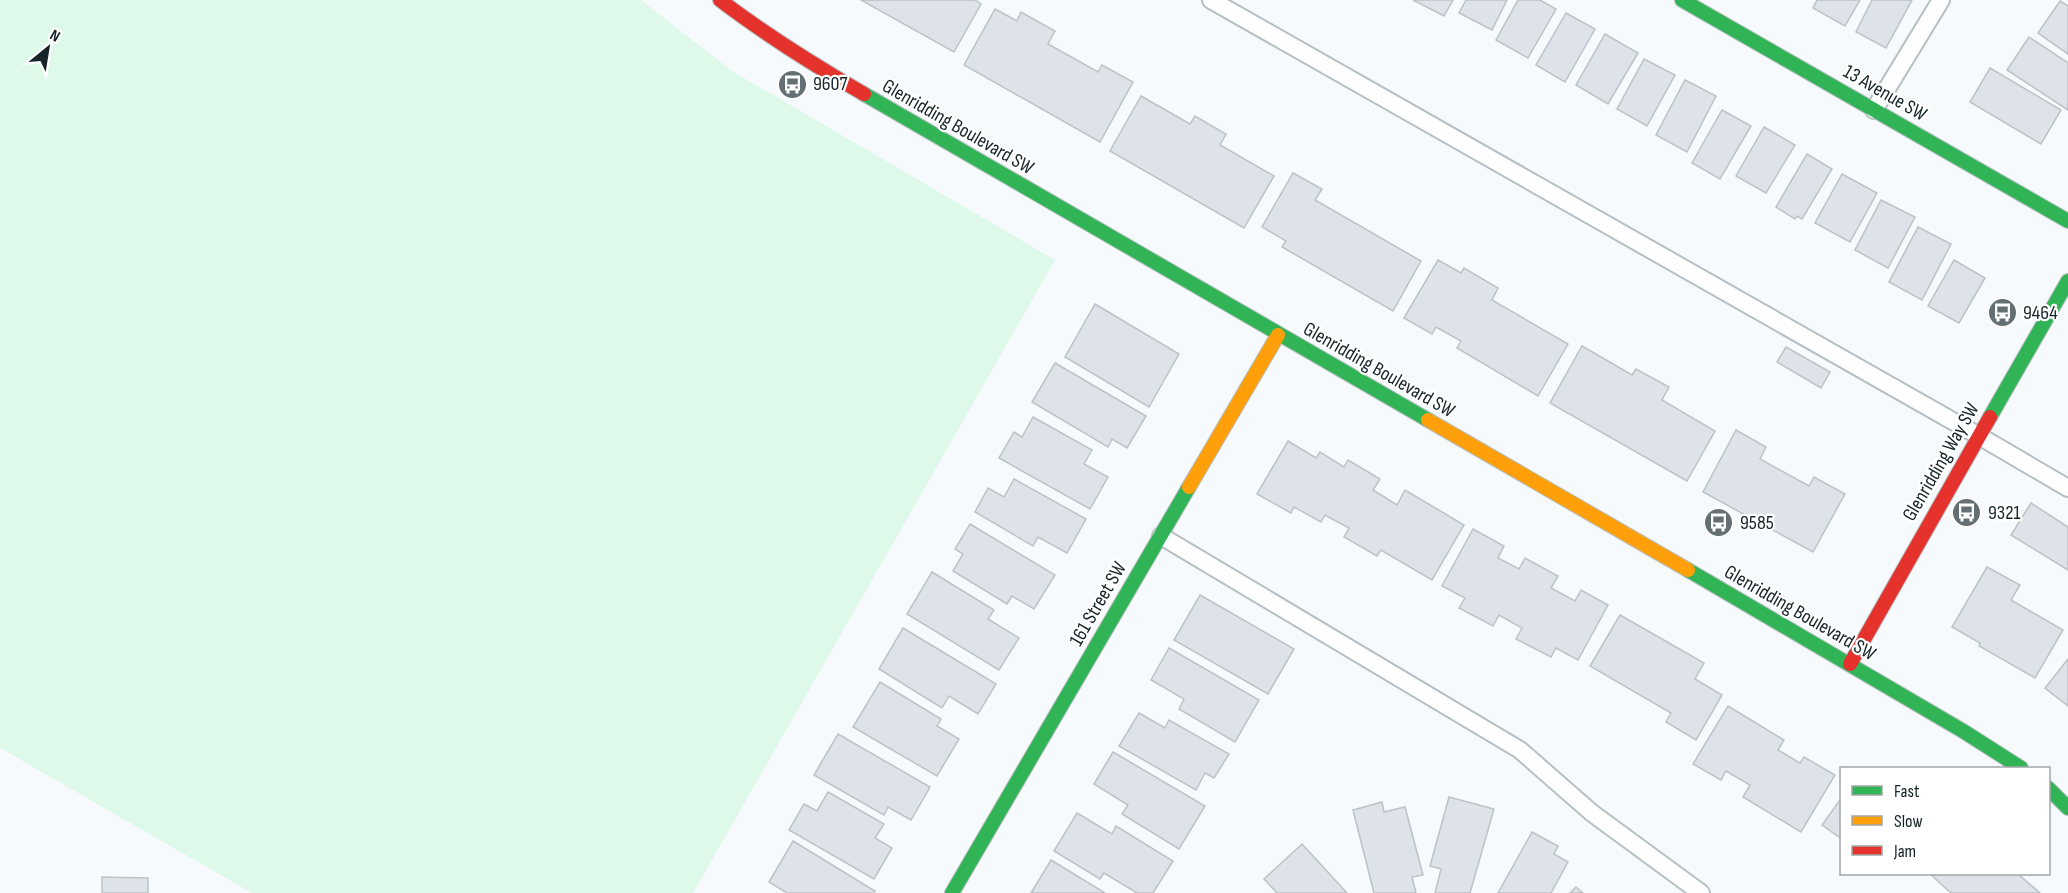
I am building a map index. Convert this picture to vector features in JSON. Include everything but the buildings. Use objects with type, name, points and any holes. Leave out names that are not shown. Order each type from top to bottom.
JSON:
[{"type":"street","name":"Glenridding Boulevard SW","points":[[720,0],[815,66],[1850,664],[2019,767]]},
{"type":"street","name":"13 Avenue SW","points":[[1682,0],[2068,220]]},
{"type":"street","name":"Glenridding Way SW","points":[[1850,664],[2068,281]]},
{"type":"street","name":"161 Street SW","points":[[952,893],[1278,335]]},
{"type":"street","points":[[2050,789],[2068,802]]},
{"type":"street","points":[[2050,789],[2068,807]]},
{"type":"lane","points":[[1210,0],[2068,488]]},
{"type":"lane","points":[[1874,110],[1941,0]]},
{"type":"lane","points":[[1161,536],[1520,750],[1592,813],[1701,893]]},
{"type":"green space","points":[[0,0],[641,0],[732,71],[1055,260],[693,893],[252,893],[0,748]]},
{"type":"traffic: fast","points":[[1682,0],[2068,221]]},
{"type":"traffic: fast","points":[[864,94],[1428,420]]},
{"type":"traffic: fast","points":[[1990,417],[2068,281]]},
{"type":"traffic: fast","points":[[952,893],[1189,487]]},
{"type":"traffic: fast","points":[[1688,570],[1963,731],[2019,767]]},
{"type":"traffic: fast","points":[[2050,790],[2068,808]]},
{"type":"traffic: slow","points":[[1189,487],[1278,335]]},
{"type":"traffic: slow","points":[[1428,420],[1688,570]]},
{"type":"traffic: jam","points":[[720,0],[790,49],[864,94]]},
{"type":"traffic: jam","points":[[1850,664],[1990,417]]},
{"type":"place","name":"9607","points":[[792,84]]},
{"type":"place","name":"9464","points":[[2002,313]]},
{"type":"place","name":"9321","points":[[1967,513]]},
{"type":"place","name":"9585","points":[[1719,523]]}]
